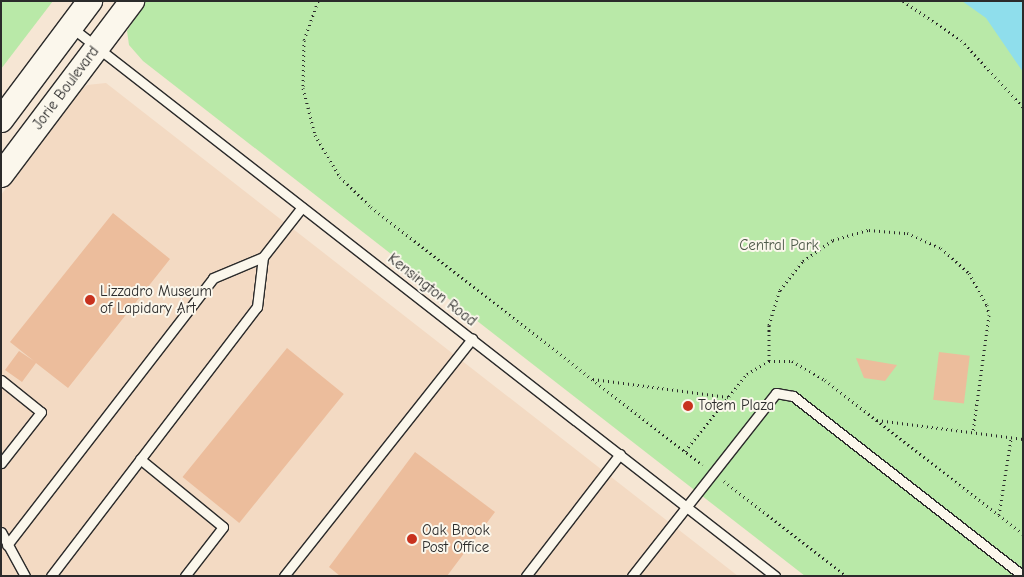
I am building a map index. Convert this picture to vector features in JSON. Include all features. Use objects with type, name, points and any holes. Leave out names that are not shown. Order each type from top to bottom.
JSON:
[{"type":"main road","points":[[1,120],[90,1]]},
{"type":"main road","name":"Jorie Boulevard","points":[[1,175],[132,1]]},
{"type":"lane","name":"Kensington Road","points":[[71,27],[775,576]]},
{"type":"lane","points":[[7,545],[213,278],[263,257],[302,207]]},
{"type":"lane","points":[[51,576],[257,306],[263,257]]},
{"type":"lane","points":[[284,576],[472,339]]},
{"type":"lane","points":[[1,380],[41,412],[1,463]]},
{"type":"lane","points":[[632,576],[776,393],[793,396],[1023,576]]},
{"type":"lane","points":[[526,576],[620,454]]},
{"type":"lane","points":[[140,459],[223,527],[185,576]]},
{"type":"lane","points":[[1,532],[25,576]]},
{"type":"path","points":[[318,1],[304,40],[303,88],[315,135],[340,177],[371,207],[846,576]]},
{"type":"path","points":[[902,1],[962,40],[1023,108]]},
{"type":"path","points":[[769,361],[769,326],[780,290],[803,261],[833,240],[869,230],[907,233],[941,248],[955,260],[969,273],[987,305],[989,315],[973,432]]},
{"type":"path","points":[[593,379],[728,397]]},
{"type":"path","points":[[876,420],[1023,439]]},
{"type":"path","points":[[999,516],[1011,438]]},
{"type":"shaded area","points":[[106,83],[738,576],[1,576],[1,195],[77,94],[87,85]]},
{"type":"green space","points":[[1,1],[53,1],[1,69]]},
{"type":"green space","name":"Central Park","points":[[146,1],[1023,1],[1023,576],[805,576],[143,61],[129,45],[127,31]]},
{"type":"water","points":[[962,1],[1023,1],[1023,72],[986,18]]},
{"type":"building","name":"Lizzadro Museum of Lapidary Art","points":[[113,213],[170,259],[68,388],[36,363],[22,382],[5,370],[19,351],[34,361],[10,342]]},
{"type":"building","points":[[287,348],[344,394],[239,523],[183,477]]},
{"type":"building","points":[[939,352],[970,356],[964,403],[933,400]]},
{"type":"building","points":[[856,358],[897,365],[885,381],[864,378]]},
{"type":"building","name":"Oak Brook Post Office","points":[[415,452],[495,512],[447,576],[340,576],[329,567]]},
{"type":"place","name":"Lizzadro Museum of Lapidary Art","points":[[90,300]]},
{"type":"place","name":"Totem Plaza","points":[[688,406]]},
{"type":"place","name":"Oak Brook Post Office","points":[[412,539]]}]
